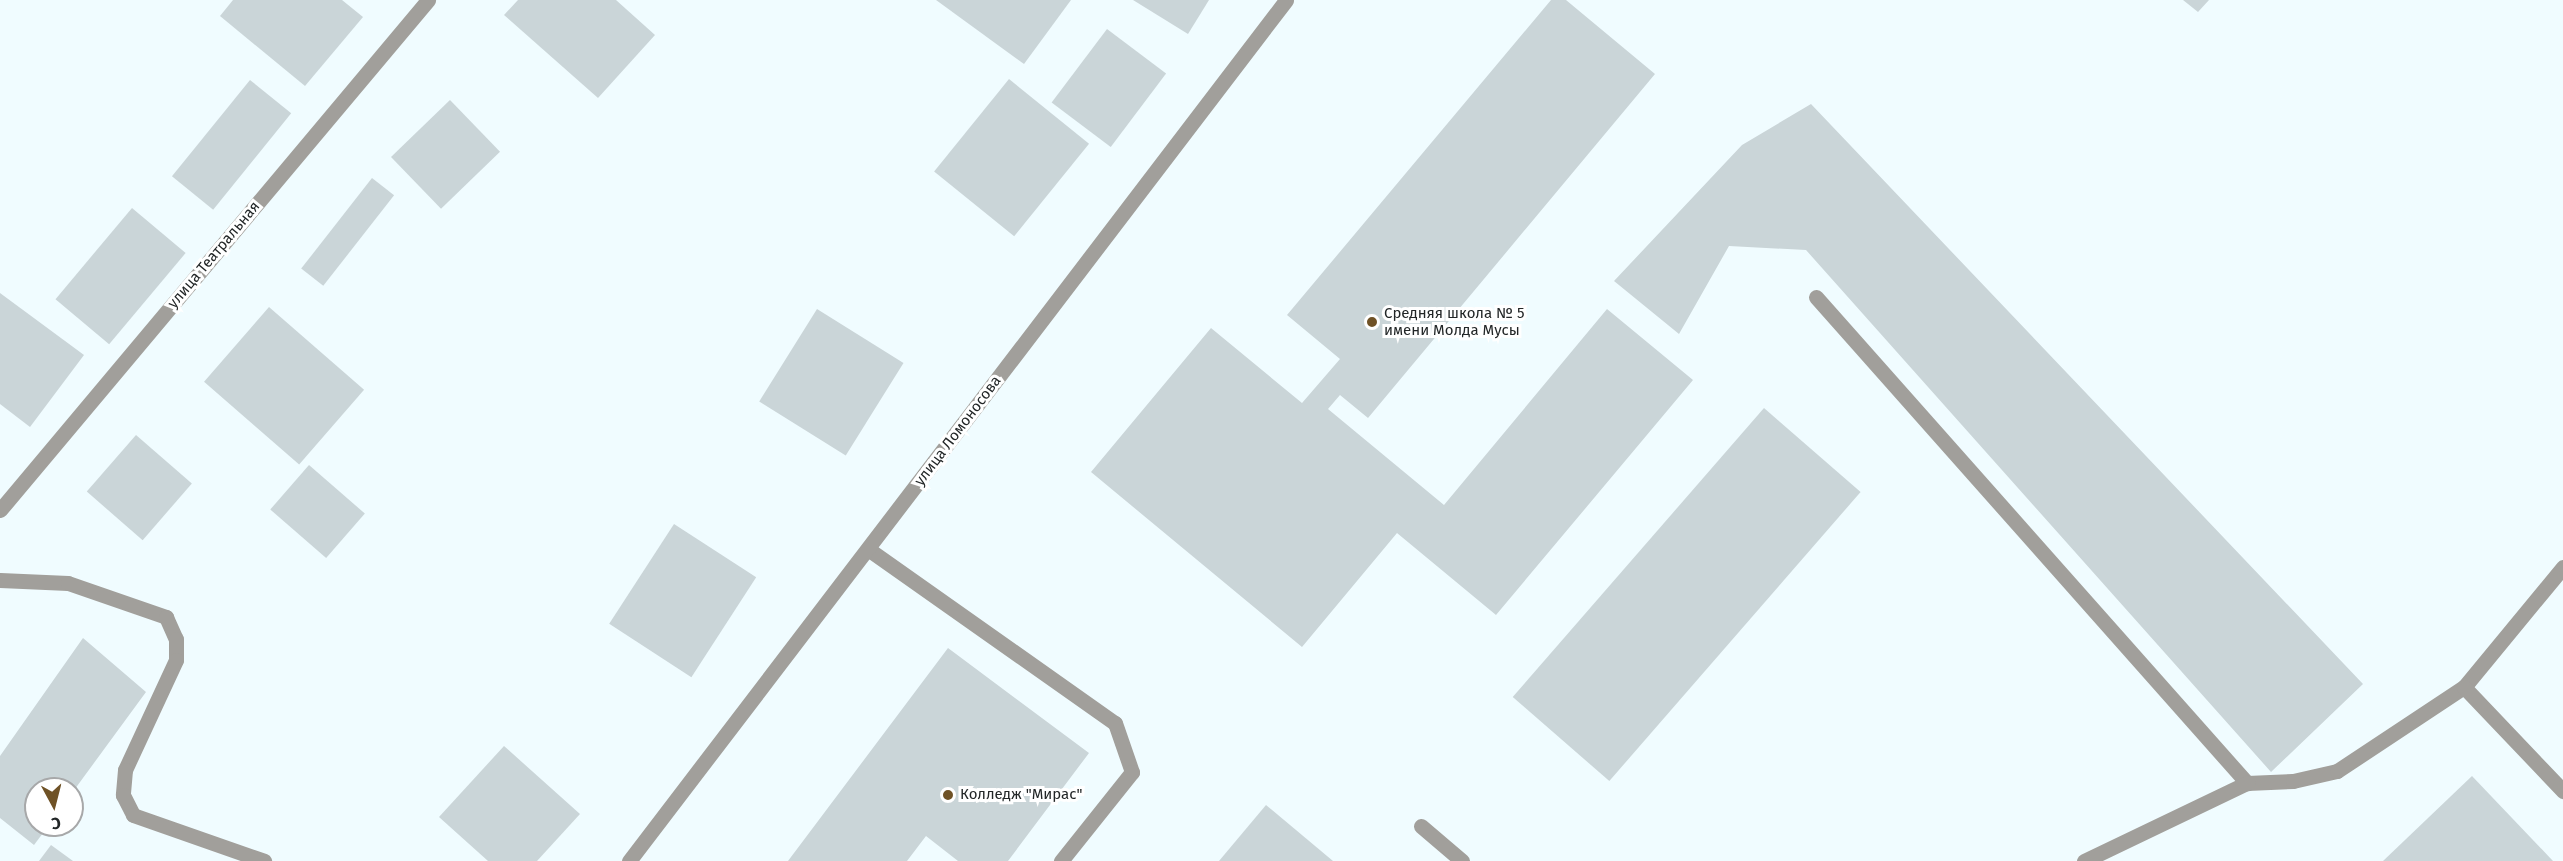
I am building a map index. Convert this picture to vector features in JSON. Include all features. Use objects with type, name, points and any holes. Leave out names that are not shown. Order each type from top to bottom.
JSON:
[{"type":"street","name":"улица Театральная","points":[[0,510],[428,0]]},
{"type":"street","name":"улица Ломоносова","points":[[629,861],[1286,0]]},
{"type":"street","points":[[1816,297],[2247,783]]},
{"type":"street","points":[[868,549],[1115,723],[1132,772],[1061,861]]},
{"type":"street","points":[[2084,861],[2247,783],[2293,780],[2337,771],[2464,687],[2563,567]]},
{"type":"street","points":[[0,580],[68,583],[166,617],[176,639],[176,660],[125,770],[123,795],[133,816],[264,861]]},
{"type":"street","points":[[2464,687],[2563,791]]},
{"type":"street","points":[[1421,825],[1462,861]]},
{"type":"building","points":[[233,0],[342,0],[363,17],[305,86],[220,16]]},
{"type":"building","points":[[518,0],[616,0],[655,35],[598,98],[504,15]]},
{"type":"building","points":[[936,0],[1071,0],[1024,64]]},
{"type":"building","points":[[1133,0],[1209,0],[1188,34]]},
{"type":"building","name":"Средняя школа № 5 имени Молда Мусы","points":[[1551,0],[1566,0],[1655,74],[1368,418],[1340,395],[1328,409],[1444,505],[1607,309],[1693,380],[1496,615],[1397,533],[1302,647],[1091,472],[1211,328],[1302,403],[1340,359],[1287,315]]},
{"type":"building","points":[[2183,0],[2209,0],[2198,12]]},
{"type":"building","points":[[1107,29],[1166,74],[1111,147],[1052,102]]},
{"type":"building","points":[[1009,79],[1089,144],[1014,236],[934,171]]},
{"type":"building","points":[[250,80],[291,113],[213,210],[172,176]]},
{"type":"building","points":[[450,100],[500,152],[441,209],[391,157]]},
{"type":"building","points":[[1811,104],[2363,684],[2271,772],[1806,250],[1729,246],[1679,334],[1614,281],[1742,145]]},
{"type":"building","points":[[372,178],[394,195],[323,286],[301,269]]},
{"type":"building","points":[[132,208],[186,253],[109,344],[56,299]]},
{"type":"building","points":[[0,293],[84,355],[30,427],[0,404]]},
{"type":"building","points":[[269,307],[364,390],[299,464],[204,382]]},
{"type":"building","points":[[817,309],[904,363],[846,455],[759,401]]},
{"type":"building","points":[[1764,408],[1861,492],[1609,781],[1513,697]]},
{"type":"building","points":[[136,435],[192,484],[143,540],[87,492]]},
{"type":"building","points":[[309,465],[365,514],[326,558],[270,510]]},
{"type":"building","points":[[674,524],[756,577],[691,677],[609,624]]},
{"type":"building","points":[[83,638],[146,692],[84,777],[24,777],[24,837],[40,837],[34,845],[0,818],[0,756]]},
{"type":"building","name":"Колледж \"Мирас\"","points":[[948,648],[1089,753],[1008,861],[958,861],[926,836],[907,861],[788,861]]},
{"type":"building","points":[[504,746],[580,814],[537,861],[488,861],[439,817]]},
{"type":"building","points":[[2472,776],[2553,861],[2383,861]]},
{"type":"building","points":[[1266,805],[1333,861],[1219,861]]},
{"type":"building","points":[[51,845],[73,861],[39,861]]},
{"type":"place","name":"Средняя школа № 5 имени Молда Мусы","points":[[1372,322]]},
{"type":"place","name":"Колледж \"Мирас\"","points":[[948,795]]}]
